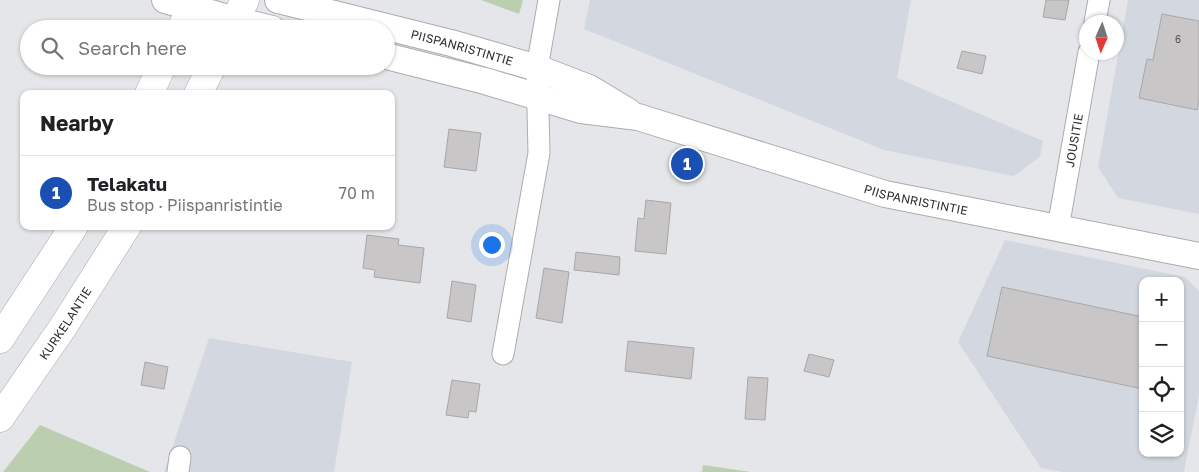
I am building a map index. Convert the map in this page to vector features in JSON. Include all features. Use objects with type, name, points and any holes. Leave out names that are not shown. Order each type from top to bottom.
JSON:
[{"type":"highway","points":[[150,90],[158,75]]},
{"type":"highway","points":[[200,90],[208,75]]},
{"type":"highway","points":[[0,339],[71,230]]},
{"type":"highway","name":"KURKELANTIE","points":[[0,418],[63,327],[124,230]]},
{"type":"street","points":[[165,0],[190,12],[237,16]]},
{"type":"street","name":"PIISPANRISTINTIE","points":[[278,0],[358,20]]},
{"type":"street","points":[[503,354],[539,153],[537,68],[549,0]]},
{"type":"street","points":[[1096,15],[1099,0]]},
{"type":"street","name":"PIISPANRISTINTIE","points":[[395,29],[537,68],[589,88],[638,118]]},
{"type":"street","name":"PIISPANRISTINTIE","points":[[395,58],[485,80],[582,110],[638,118],[885,194],[1199,256]]},
{"type":"street","name":"JOUSITIE","points":[[1058,228],[1088,60]]},
{"type":"shaded area","points":[[590,0],[911,0],[897,78],[1043,141],[1040,157],[1014,176],[884,150],[584,29]]},
{"type":"shaded area","points":[[1128,0],[1199,0],[1199,214],[1118,198],[1098,167],[1117,60],[1124,60],[1124,22]]},
{"type":"shaded area","points":[[1005,240],[1185,277],[1199,291],[1199,395],[1184,472],[1063,472],[1041,468],[958,342]]},
{"type":"shaded area","points":[[209,338],[352,362],[334,472],[164,472]]},
{"type":"green space","points":[[481,0],[523,0],[519,14]]},
{"type":"green space","points":[[40,425],[150,472],[3,472]]},
{"type":"green space","points":[[703,465],[751,472],[702,472]]},
{"type":"building","points":[[1046,0],[1069,0],[1065,20],[1043,17]]},
{"type":"building","points":[[1162,14],[1199,21],[1199,100],[1197,110],[1139,98],[1147,59],[1153,60]]},
{"type":"building","points":[[962,51],[986,56],[982,74],[957,68]]},
{"type":"building","points":[[449,129],[481,133],[476,171],[444,167]]},
{"type":"building","points":[[646,200],[671,203],[666,254],[635,251],[638,218],[644,219]]},
{"type":"building","points":[[367,235],[399,239],[398,245],[424,248],[420,283],[374,277],[375,270],[363,268]]},
{"type":"building","points":[[576,252],[620,257],[619,275],[574,270]]},
{"type":"building","points":[[544,268],[569,272],[562,323],[536,318]]},
{"type":"building","points":[[452,281],[476,285],[471,322],[447,318]]},
{"type":"building","points":[[1002,287],[1139,316],[1139,388],[987,356]]},
{"type":"building","points":[[628,341],[694,348],[691,379],[625,371]]},
{"type":"building","points":[[809,354],[834,360],[829,377],[804,371]]},
{"type":"building","points":[[145,362],[168,367],[164,389],[141,385]]},
{"type":"building","points":[[748,377],[768,378],[765,420],[745,419]]},
{"type":"building","points":[[452,380],[480,384],[476,412],[469,411],[468,418],[446,415]]},
{"type":"place","name":"Telakatu","points":[[687,164]]}]
